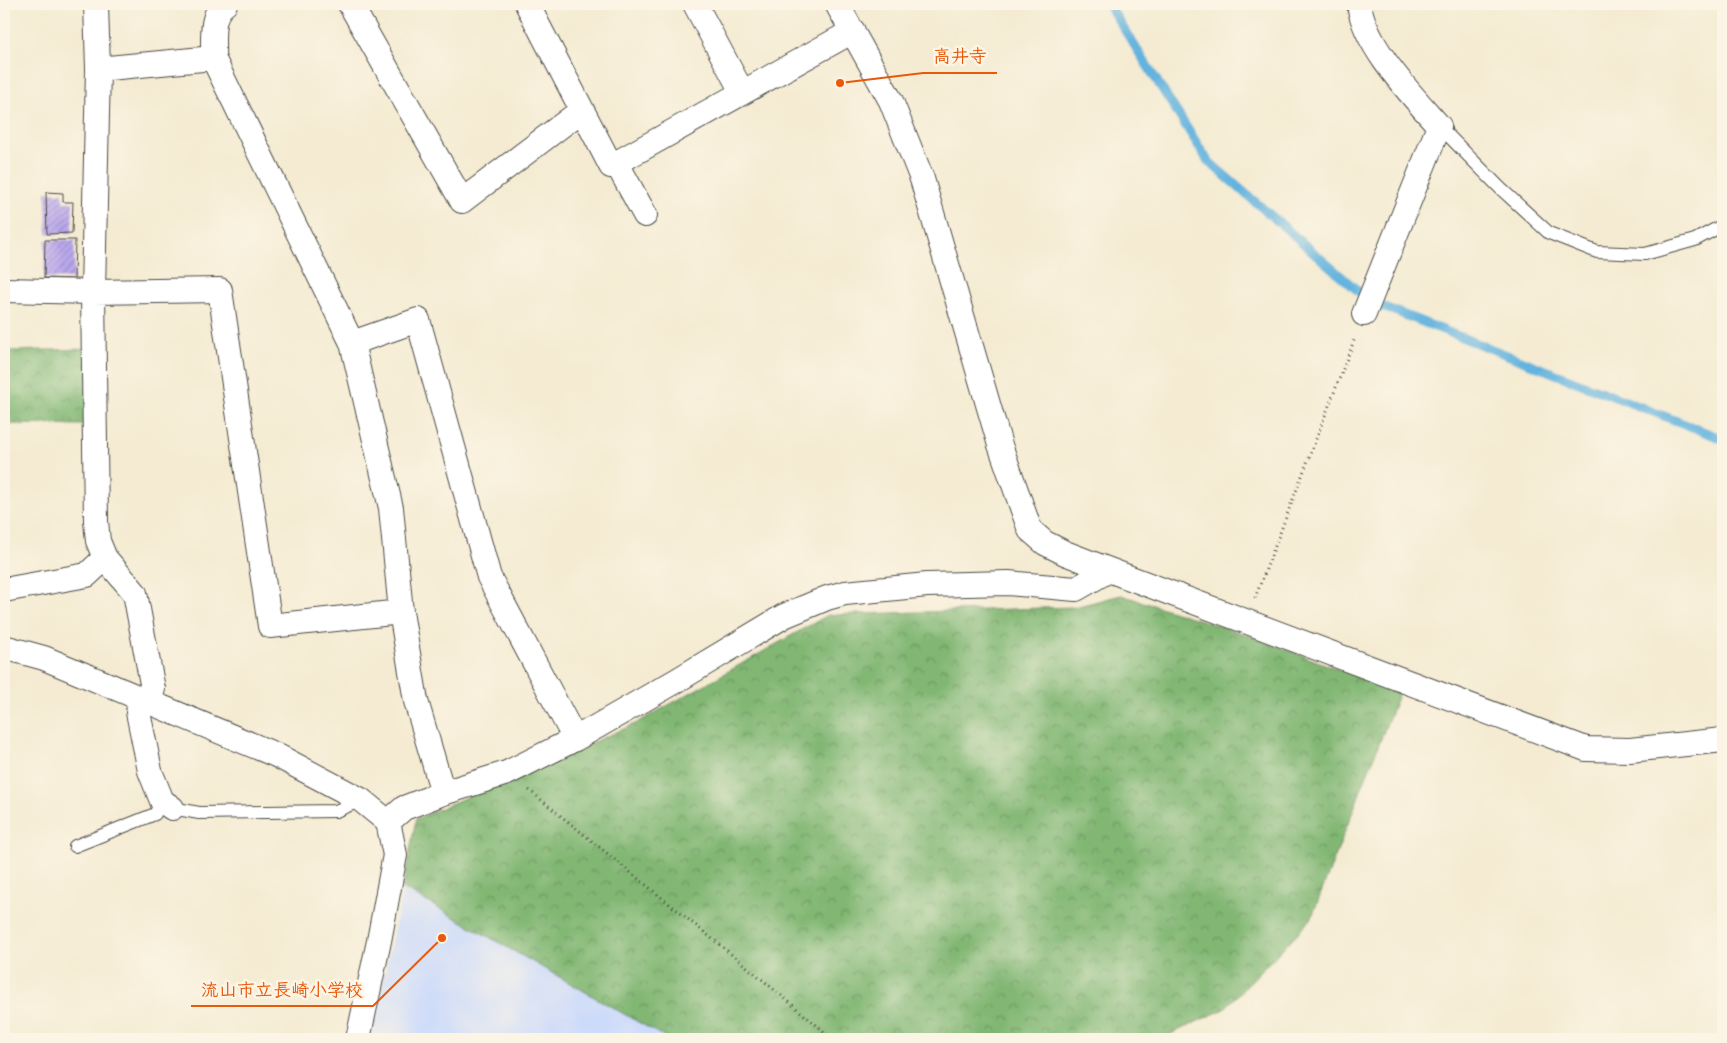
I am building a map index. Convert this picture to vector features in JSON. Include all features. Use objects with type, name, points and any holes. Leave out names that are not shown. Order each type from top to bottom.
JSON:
[{"type":"street","points":[[96,4],[98,69],[93,292],[96,521],[98,541],[105,558],[135,593],[153,689],[138,712],[150,771],[167,805]]},
{"type":"street","points":[[225,4],[222,5],[214,17],[213,58],[352,343],[391,508],[401,612],[416,701],[443,793]]},
{"type":"street","points":[[350,4],[462,201],[582,110]]},
{"type":"street","points":[[527,4],[610,166],[853,31]]},
{"type":"street","points":[[695,4],[742,92]]},
{"type":"street","points":[[837,4],[891,101],[922,179],[1000,445],[1030,530],[1045,543],[1109,570],[1586,749],[1630,750],[1723,740]]},
{"type":"street","points":[[1358,4],[1360,15],[1374,44],[1400,82],[1439,126],[1368,304]]},
{"type":"street","points":[[98,69],[213,58]]},
{"type":"street","points":[[616,162],[645,215]]},
{"type":"street","points":[[4,290],[93,292],[220,290],[270,626],[401,612]]},
{"type":"street","points":[[352,343],[418,320],[489,576],[575,739]]},
{"type":"street","points":[[4,590],[87,575],[105,558]]},
{"type":"street","points":[[388,822],[404,808],[443,793],[506,773],[575,739],[784,616],[827,598],[845,593],[927,585],[1008,582],[1076,589],[1109,570]]},
{"type":"street","points":[[4,647],[44,658],[276,755],[361,800],[388,822],[395,855],[380,941],[358,1039]]},
{"type":"lane","points":[[1439,126],[1500,188],[1549,233],[1597,252],[1645,254],[1696,240],[1723,225]]},
{"type":"lane","points":[[75,846],[155,814],[167,805],[199,813],[336,811],[361,800]]},
{"type":"path","points":[[1247,621],[1368,304]]},
{"type":"path","points":[[506,773],[752,971],[832,1039]]},
{"type":"shaded area","points":[[403,888],[668,1039],[368,1039]]},
{"type":"green space","points":[[89,349],[86,425],[4,424],[4,351]]},
{"type":"green space","points":[[1121,595],[1245,634],[1399,692],[1311,919],[1224,1009],[1160,1039],[668,1039],[403,888],[416,819],[635,724],[828,615],[1075,607]]},
{"type":"building","points":[[46,192],[63,193],[63,202],[73,202],[72,233],[47,234]]},
{"type":"building","points":[[45,240],[75,240],[74,279],[44,278]]},
{"type":"waterway","points":[[1108,4],[1208,161],[1371,302],[1723,439]]},
{"type":"place","name":"高井寺","points":[[840,83]]},
{"type":"place","name":"流山市立長崎小学校","points":[[442,938]]}]
